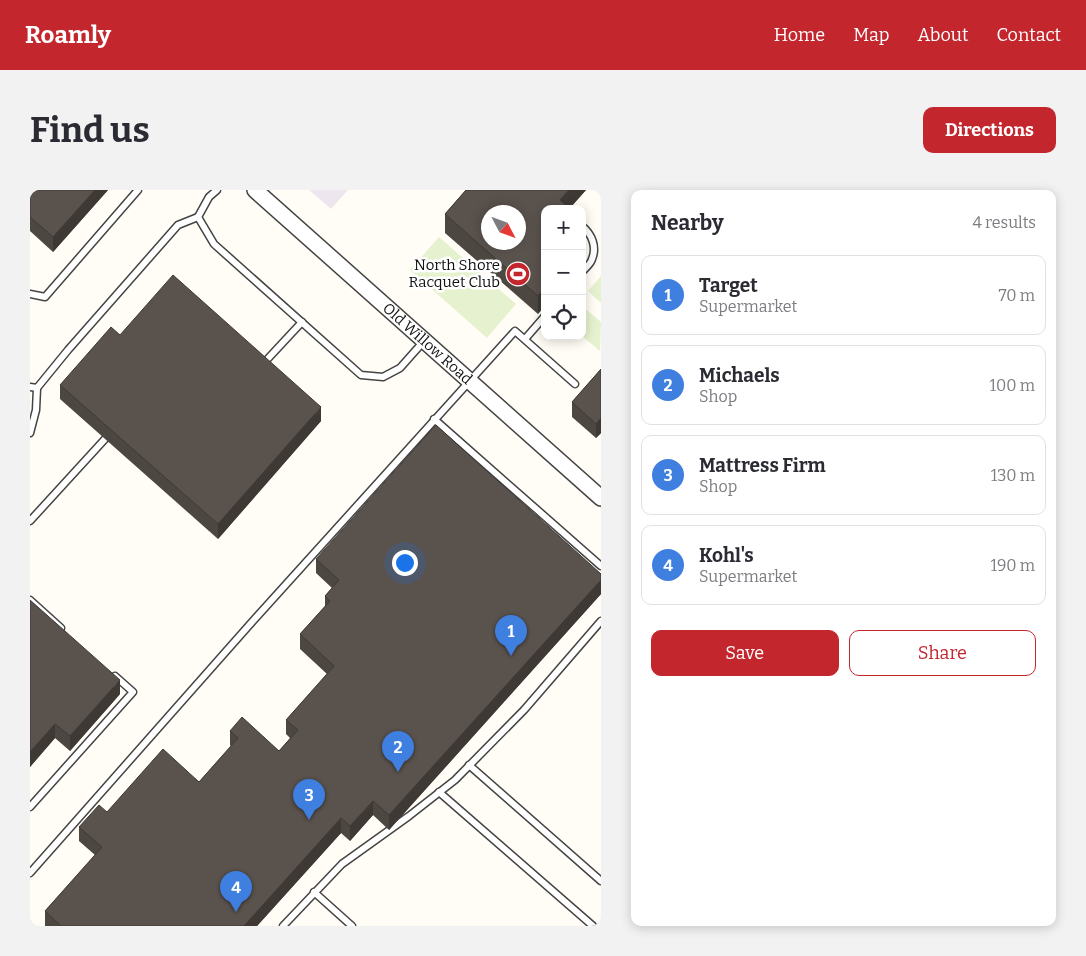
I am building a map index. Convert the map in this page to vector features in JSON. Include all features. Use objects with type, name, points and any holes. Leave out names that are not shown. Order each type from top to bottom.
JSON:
[{"type":"street","name":"Old Willow Road","points":[[255,190],[601,498]]},
{"type":"lane","points":[[30,294],[45,297],[138,190]]},
{"type":"lane","points":[[30,433],[36,410],[34,387],[178,225],[198,217],[209,197],[217,190]]},
{"type":"lane","points":[[198,217],[214,244],[361,375],[383,377],[400,368],[424,341]]},
{"type":"lane","points":[[586,229],[592,238],[594,250],[592,260],[586,267]]},
{"type":"lane","points":[[525,340],[541,321]]},
{"type":"lane","points":[[261,367],[302,322]]},
{"type":"lane","points":[[30,872],[252,622],[515,331],[575,384]]},
{"type":"lane","points":[[434,419],[601,566]]},
{"type":"lane","points":[[30,521],[105,439]]},
{"type":"lane","points":[[30,600],[67,633]]},
{"type":"lane","points":[[283,926],[342,864],[455,780],[524,710],[601,621]]},
{"type":"lane","points":[[30,807],[133,692],[111,672]]},
{"type":"lane","points":[[470,765],[601,881]]},
{"type":"lane","points":[[439,792],[593,926]]},
{"type":"lane","points":[[314,892],[352,926]]},
{"type":"shaded area","points":[[309,190],[348,190],[331,209]]},
{"type":"green space","points":[[439,237],[516,304],[487,338],[410,270]]},
{"type":"green space","points":[[601,276],[601,303],[588,291]]},
{"type":"green space","points":[[586,309],[601,322],[600,351],[586,339]]},
{"type":"building","points":[[30,190],[95,190],[53,237],[30,217]]},
{"type":"building","points":[[466,190],[569,190],[560,200],[566,205],[541,205],[541,292],[538,296],[486,250],[526,250],[526,205],[481,205],[481,246],[445,214]]},
{"type":"building","points":[[173,275],[321,407],[218,524],[60,385],[111,327],[120,335]]},
{"type":"building","points":[[601,369],[601,418],[596,424],[572,402]]},
{"type":"building","points":[[436,425],[601,574],[601,580],[389,815],[373,801],[350,826],[341,818],[244,926],[61,926],[45,911],[102,847],[79,827],[99,805],[107,812],[163,749],[199,782],[238,738],[230,731],[242,717],[279,751],[298,730],[286,720],[334,666],[300,634],[330,601],[325,596],[339,580],[316,559]]},
{"type":"building","points":[[30,600],[120,680],[70,736],[55,724],[30,752]]},
{"type":"place","name":"North Shore Racquet Club","points":[[518,274]]},
{"type":"place","name":"Target","points":[[511,656]]},
{"type":"place","name":"Michaels","points":[[398,772]]},
{"type":"place","name":"Mattress Firm","points":[[309,820]]},
{"type":"place","name":"Kohl's","points":[[236,912]]}]
